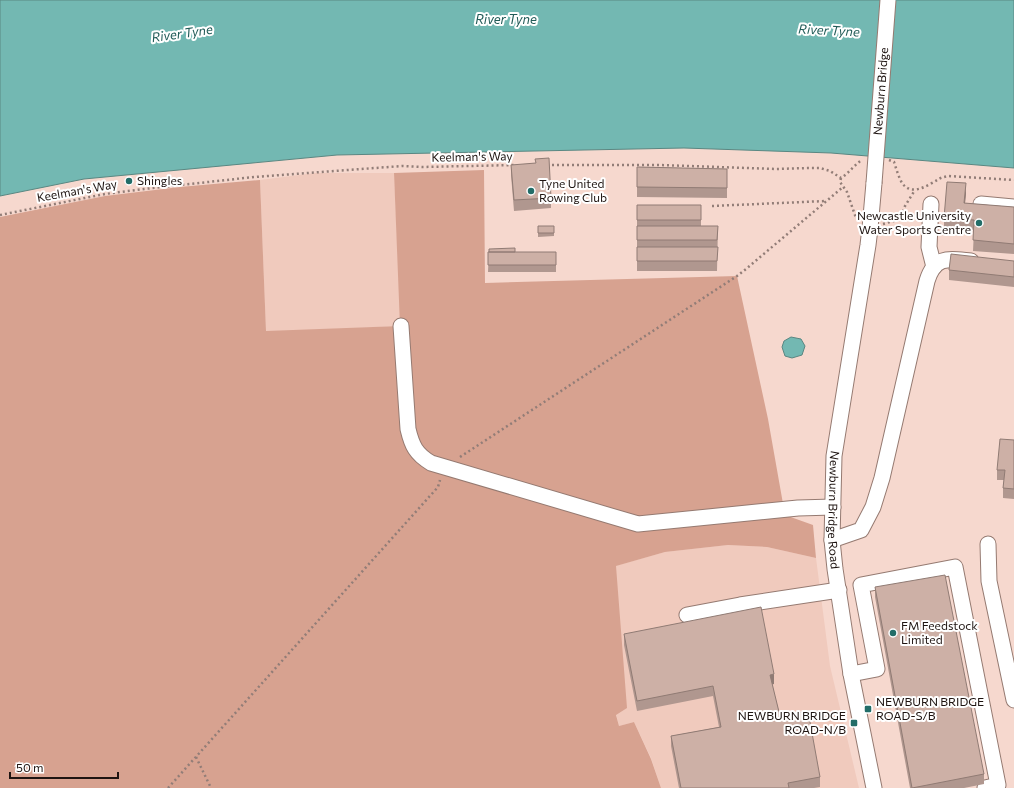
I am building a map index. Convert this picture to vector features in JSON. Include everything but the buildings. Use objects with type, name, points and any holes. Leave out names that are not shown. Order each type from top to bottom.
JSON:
[{"type":"street","name":"Newburn Bridge","points":[[874,183],[888,0]]},
{"type":"street","name":"Newburn Bridge Road","points":[[874,183],[870,228],[834,456],[832,540],[851,674],[874,788]]},
{"type":"street","points":[[931,204],[929,247],[934,266]]},
{"type":"street","points":[[981,204],[1014,207]]},
{"type":"street","points":[[832,540],[861,530],[873,507],[882,478],[929,272],[940,262],[949,259],[985,262]]},
{"type":"street","points":[[400,326],[408,429],[416,450],[422,457],[431,463],[638,524],[798,508],[833,507]]},
{"type":"street","points":[[988,544],[989,581],[1014,700]]},
{"type":"street","points":[[851,674],[877,669],[861,585],[956,567],[998,785],[985,788]]},
{"type":"street","points":[[687,615],[740,604],[839,590]]},
{"type":"path","points":[[841,178],[862,160]]},
{"type":"path","points":[[883,160],[890,160],[894,162],[902,183],[907,188],[915,190],[930,185],[940,178],[948,176],[1014,180]]},
{"type":"path","name":"Keelman's Way","points":[[0,215],[105,194],[254,177],[402,166],[519,165]]},
{"type":"path","points":[[543,165],[660,165],[776,169],[820,168],[830,171],[841,178]]},
{"type":"path","points":[[841,178],[840,182],[846,192],[859,225],[870,228],[897,220],[901,216],[905,206],[915,190]]},
{"type":"path","points":[[168,788],[438,487],[444,467],[737,276],[843,187]]},
{"type":"path","points":[[712,206],[826,201]]},
{"type":"path","points":[[196,757],[211,788]]},
{"type":"shaded area","points":[[484,170],[485,283],[737,276],[768,419],[785,515],[813,525],[816,558],[767,547],[728,545],[665,552],[616,566],[627,708],[616,715],[619,726],[634,722],[651,759],[661,788],[0,788],[0,217],[105,196],[180,187],[260,180],[266,331],[400,326],[394,173]]},
{"type":"shaded area","points":[[315,173],[394,173],[401,326],[266,332],[260,180]]},
{"type":"shaded area","points":[[728,545],[767,547],[816,558],[830,666],[859,788],[661,788],[651,758],[634,722],[619,726],[616,714],[615,566],[665,552]]},
{"type":"water","name":"River Tyne","points":[[0,0],[1014,0],[1014,168],[831,153],[684,148],[337,155],[84,179],[0,196]]},
{"type":"water","points":[[791,337],[801,339],[805,346],[802,355],[792,358],[785,356],[782,347],[784,341]]},
{"type":"place","name":"Shingles","points":[[129,181]]},
{"type":"place","name":"Tyne United Rowing Club","points":[[531,191]]},
{"type":"place","name":"Newcastle University Water Sports Centre","points":[[979,223]]},
{"type":"place","name":"FM Feedstock Limited","points":[[893,633]]},
{"type":"place","name":"NEWBURN BRIDGE ROAD-S/B","points":[[868,709]]},
{"type":"place","name":"NEWBURN BRIDGE ROAD-N/B","points":[[854,723]]}]
